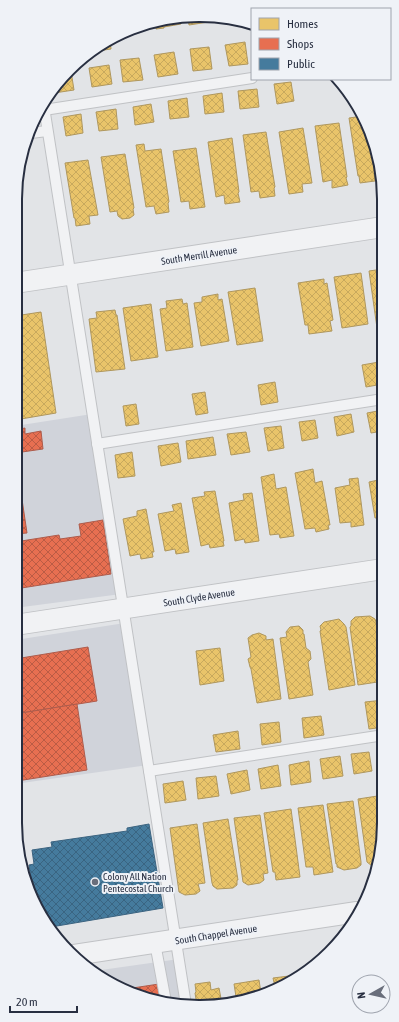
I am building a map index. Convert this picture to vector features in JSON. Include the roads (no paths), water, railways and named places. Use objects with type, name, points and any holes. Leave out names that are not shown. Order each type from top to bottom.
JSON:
[{"type":"street","name":"South Merrill Avenue","points":[[22,282],[377,227]]},
{"type":"street","name":"South Clyde Avenue","points":[[22,625],[377,570]]},
{"type":"street","name":"South Chappel Avenue","points":[[80,954],[352,913]]},
{"type":"lane","points":[[48,107],[251,78]]},
{"type":"lane","points":[[45,113],[185,1000]]},
{"type":"lane","points":[[36,132],[47,131]]},
{"type":"lane","points":[[97,444],[377,400]]},
{"type":"lane","points":[[149,771],[377,736]]},
{"type":"lane","points":[[155,943],[165,997]]},
{"type":"place","name":"Colony All Nation Pentecostal Church","points":[[95,882]]}]
